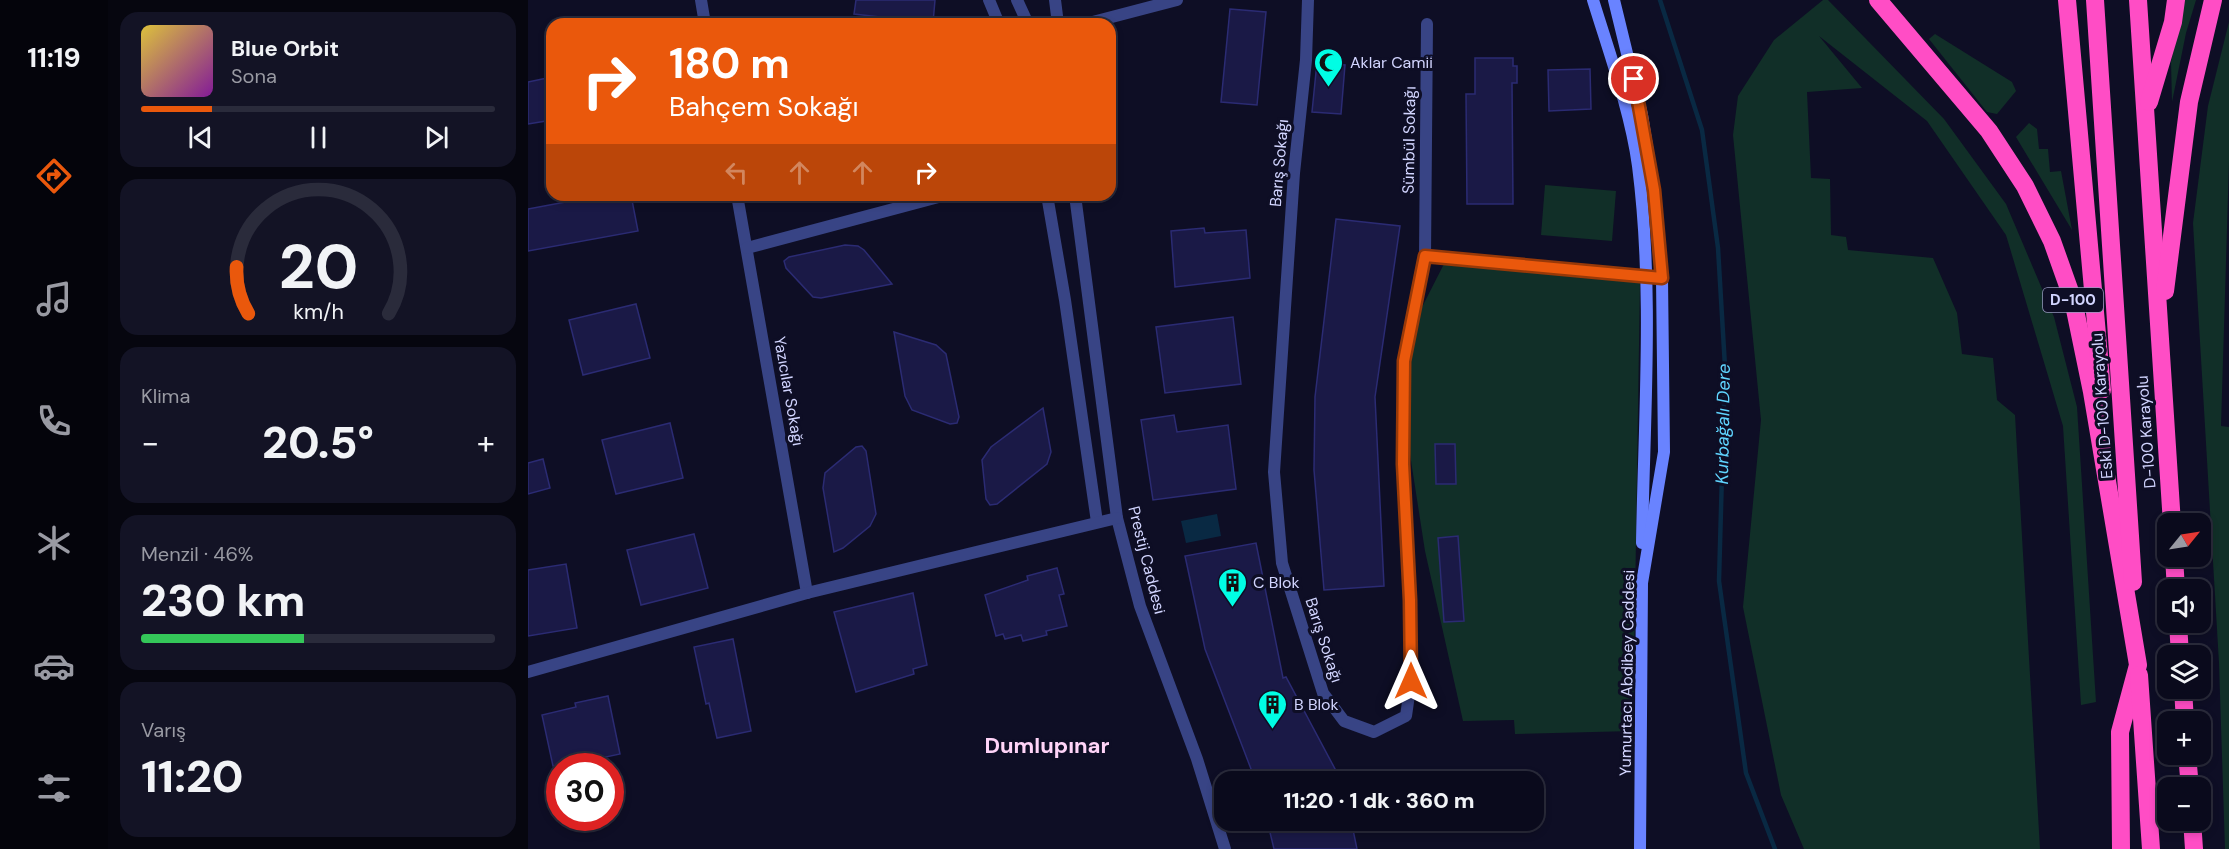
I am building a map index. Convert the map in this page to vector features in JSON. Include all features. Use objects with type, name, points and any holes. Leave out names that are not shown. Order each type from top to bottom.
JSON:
[{"type":"highway","points":[[1864,0],[1946,81]]},
{"type":"highway","name":"D-100","points":[[1878,0],[1989,131],[2025,186],[2052,241],[2076,312],[2092,392],[2117,552]]},
{"type":"highway","points":[[2067,0],[2117,552],[2138,665],[2151,849]]},
{"type":"highway","name":"Eski D-100 Karayolu","points":[[2095,0],[2138,665]]},
{"type":"highway","points":[[2138,0],[2160,338]]},
{"type":"highway","points":[[2145,116],[2173,22],[2176,0]]},
{"type":"highway","points":[[2160,338],[2189,102],[2213,0]]},
{"type":"highway","name":"D-100 Karayolu","points":[[2160,338],[2171,513]]},
{"type":"highway","points":[[2121,849],[2120,732],[2138,665]]},
{"type":"highway","points":[[2193,831],[2194,849]]},
{"type":"main road","points":[[1593,0],[1616,75],[1638,165],[1646,276],[1642,584]]},
{"type":"main road","name":"Yumurtacı Abdibey Caddesi","points":[[1614,0],[1642,115],[1654,190],[1662,278],[1664,452],[1642,584],[1640,849]]},
{"type":"street","points":[[700,0],[704,18]]},
{"type":"street","points":[[989,0],[996,18]]},
{"type":"street","points":[[1017,0],[1025,18]]},
{"type":"street","points":[[1055,0],[1057,18]]},
{"type":"street","points":[[1108,18],[1178,0]]},
{"type":"street","name":"Barış Sokağı","points":[[1308,0],[1306,60],[1294,174],[1274,472],[1282,563],[1323,693],[1344,721],[1374,732],[1406,716],[1411,681],[1410,600],[1403,464],[1404,361],[1425,256]]},
{"type":"street","name":"Sümbül Sokağı","points":[[1425,256],[1427,24]]},
{"type":"street","name":"Yazıcılar Sokağı","points":[[738,201],[807,593]]},
{"type":"street","points":[[747,248],[923,201]]},
{"type":"street","points":[[1048,201],[1065,300],[1097,522]]},
{"type":"street","name":"Prestij Caddesi","points":[[1076,201],[1117,518],[1140,606],[1197,759],[1225,849]]},
{"type":"street","points":[[1425,256],[1662,278]]},
{"type":"street","points":[[528,672],[807,593],[1117,518]]},
{"type":"green space","points":[[1823,0],[1828,0],[1944,119],[2006,204],[2054,317],[2077,407],[2096,702],[2081,705],[2063,426],[2006,235],[1927,121],[1819,36],[1862,88],[1807,92],[1811,178],[1830,179],[1831,235],[1846,237],[1848,250],[1933,258],[1957,313],[1962,354],[1993,358],[1997,400],[2015,415],[2040,849],[1804,849],[1781,795],[1743,607],[1761,420],[1733,135],[1738,96],[1774,40]]},
{"type":"green space","points":[[2185,0],[2196,0],[2186,33],[2172,102],[2171,62]]},
{"type":"green space","points":[[2229,22],[2229,162],[2221,426],[2229,427],[2229,849],[2225,849],[2219,663],[2193,223],[2208,106]]},
{"type":"green space","points":[[1935,34],[2012,82],[2016,91],[1997,114],[1987,112],[1929,39]]},
{"type":"green space","points":[[2029,123],[2037,129],[2039,149],[2048,149],[2050,172],[2061,171],[2072,230],[2016,137]]},
{"type":"green space","points":[[1545,185],[1616,191],[1612,241],[1541,235]]},
{"type":"green space","points":[[1447,258],[1640,281],[1633,731],[1515,734],[1514,720],[1463,721],[1425,551],[1403,409],[1418,315]]},
{"type":"water","points":[[1217,514],[1221,536],[1186,543],[1181,521]]},
{"type":"building","points":[[856,0],[935,0],[933,18],[889,18],[854,14]]},
{"type":"building","points":[[1230,9],[1266,12],[1257,105],[1221,102]]},
{"type":"building","points":[[1475,58],[1513,58],[1513,66],[1517,66],[1517,83],[1512,83],[1513,204],[1467,204],[1466,94],[1475,94]]},
{"type":"building","name":"Aklar Camii","points":[[1317,62],[1345,65],[1341,114],[1312,112]]},
{"type":"building","points":[[1590,69],[1591,109],[1549,111],[1548,70]]},
{"type":"building","points":[[546,78],[546,121],[528,124],[528,82]]},
{"type":"building","points":[[571,201],[632,201],[638,231],[528,251],[528,209]]},
{"type":"building","points":[[1336,219],[1400,226],[1375,397],[1384,586],[1324,590],[1314,470],[1315,397]]},
{"type":"building","points":[[1204,228],[1205,233],[1246,230],[1250,278],[1175,287],[1171,231]]},
{"type":"building","points":[[845,245],[858,246],[864,250],[892,284],[821,298],[813,297],[786,268],[784,261],[789,257]]},
{"type":"building","points":[[636,304],[650,358],[583,375],[569,320]]},
{"type":"building","points":[[1233,317],[1241,384],[1165,393],[1156,327]]},
{"type":"building","points":[[894,332],[936,345],[946,354],[959,417],[957,423],[950,424],[912,410],[905,396]]},
{"type":"building","points":[[1043,408],[1051,452],[1047,464],[997,504],[990,505],[986,499],[982,460],[991,447]]},
{"type":"building","points":[[1174,415],[1177,432],[1228,425],[1236,489],[1153,500],[1141,420]]},
{"type":"building","points":[[670,423],[683,478],[616,494],[602,440]]},
{"type":"building","points":[[1435,444],[1455,444],[1456,484],[1436,484]]},
{"type":"building","points":[[862,446],[866,451],[876,514],[870,526],[843,548],[834,552],[823,488],[825,473],[856,447]]},
{"type":"building","points":[[543,459],[550,488],[528,494],[528,463]]},
{"type":"building","points":[[694,534],[708,588],[641,605],[627,550]]},
{"type":"building","points":[[1458,536],[1464,621],[1444,622],[1438,538]]},
{"type":"building","points":[[1256,543],[1283,678],[1286,677],[1336,771],[1252,771],[1205,649],[1185,556]]},
{"type":"building","points":[[566,564],[577,628],[528,636],[528,570]]},
{"type":"building","points":[[1057,568],[1064,594],[1059,595],[1067,626],[1046,631],[1047,635],[1023,641],[1021,635],[1005,639],[1003,634],[996,636],[985,595],[1028,580],[1027,576]]},
{"type":"building","points":[[913,593],[927,665],[913,669],[914,674],[856,692],[834,612]]},
{"type":"building","points":[[733,639],[751,731],[717,738],[709,703],[706,704],[694,647]]},
{"type":"building","points":[[608,696],[620,753],[550,753],[542,715],[576,707],[575,703]]},
{"type":"building","points":[[1270,831],[1353,831],[1357,849],[1274,849]]},
{"type":"waterway","name":"Kurbağalı Dere","points":[[1660,0],[1702,130],[1718,248],[1725,367],[1719,581],[1746,773],[1775,849]]},
{"type":"place","name":"Aklar Camii","points":[[1329,88]]},
{"type":"place","name":"C Blok","points":[[1232,608]]},
{"type":"place","name":"B Blok","points":[[1273,730]]},
{"type":"district","name":"Dumlupınar","points":[[1047,745]]},
{"type":"route","points":[[1411,681],[1410,600],[1403,464],[1404,361],[1425,256],[1662,278],[1654,190],[1634,79]]}]
